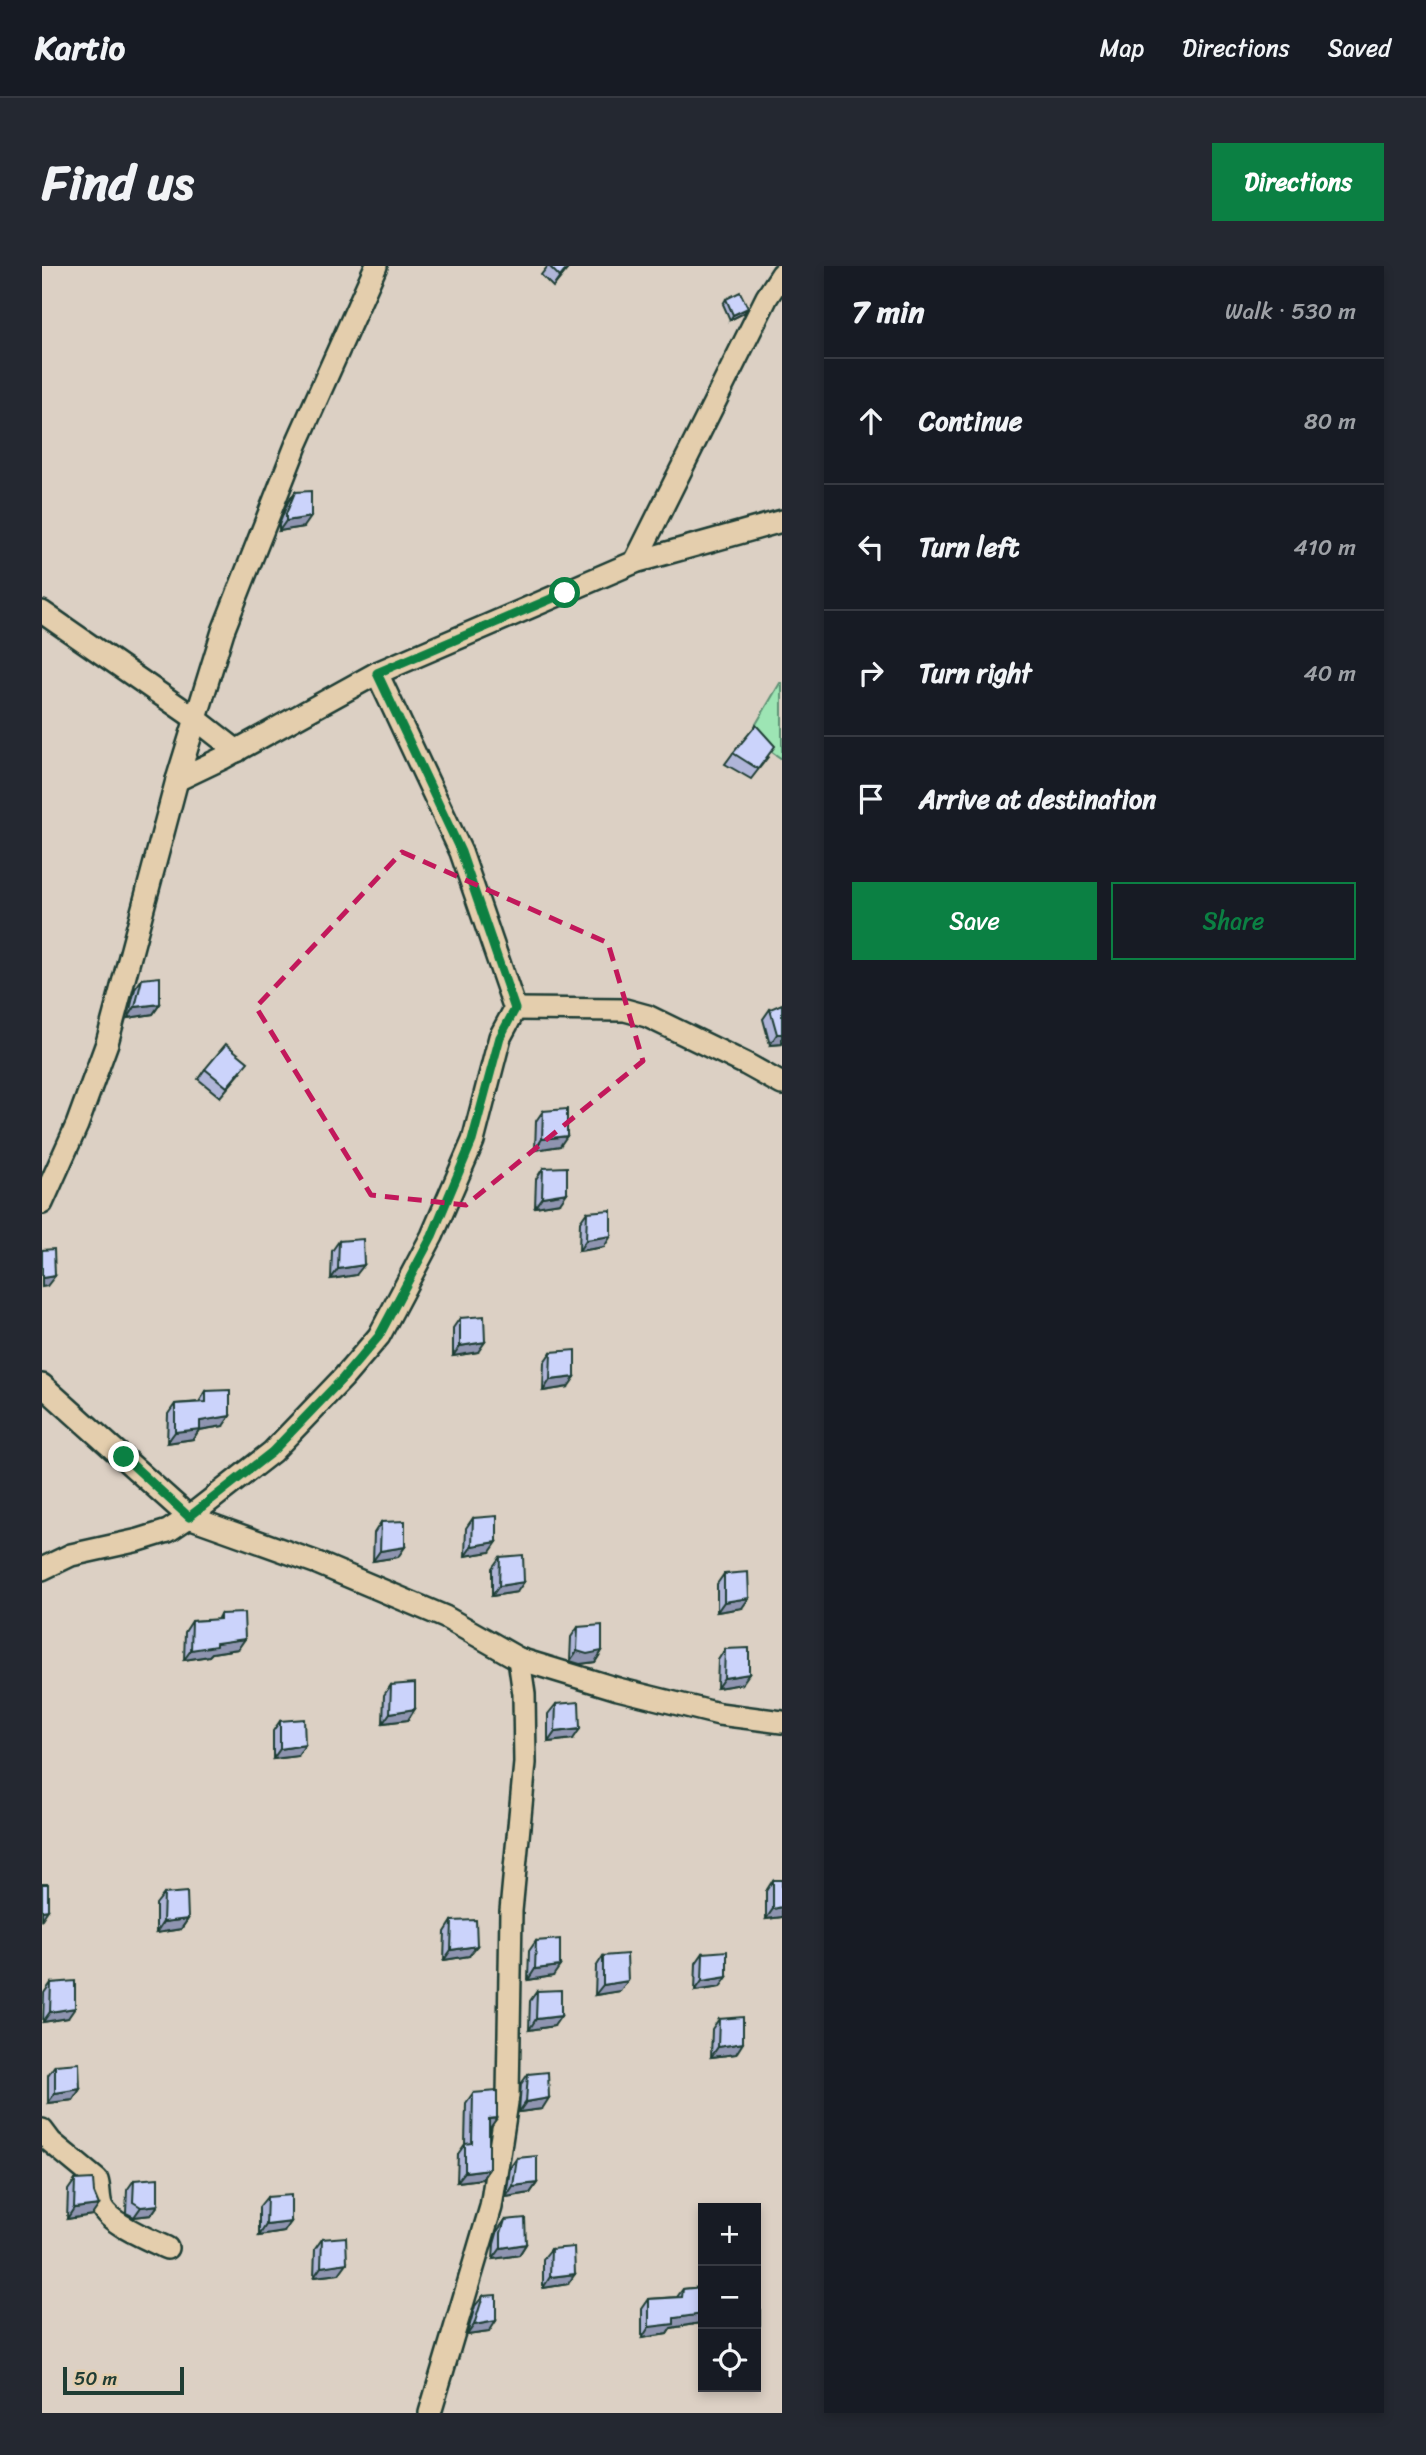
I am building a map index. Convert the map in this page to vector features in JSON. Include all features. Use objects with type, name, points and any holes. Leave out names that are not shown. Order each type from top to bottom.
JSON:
[{"type":"street","points":[[42,1202],[77,1125],[107,1043],[177,780],[223,631],[292,455],[376,266]]},
{"type":"street","points":[[635,562],[767,297],[782,274]]},
{"type":"street","points":[[177,780],[237,751],[377,673],[635,562],[782,521]]},
{"type":"street","points":[[42,612],[196,719],[237,751]]},
{"type":"street","points":[[42,1569],[71,1555],[168,1531],[272,1452],[379,1336],[432,1236],[472,1141],[500,1037],[515,1009],[461,852],[377,673]]},
{"type":"street","points":[[515,1009],[625,1010],[646,1016],[782,1084]]},
{"type":"street","points":[[42,1385],[189,1517],[315,1562],[445,1617],[519,1659],[618,1689],[719,1714],[782,1722]]},
{"type":"street","points":[[430,2413],[491,2207],[508,2096],[511,1911],[525,1763],[524,1694],[519,1659]]},
{"type":"street","points":[[42,2130],[51,2142],[97,2180],[100,2203],[105,2213],[126,2228],[167,2248]]},
{"type":"highlighted area","points":[[402,852],[608,943],[643,1061],[466,1205],[371,1195],[256,1007]]},
{"type":"green space","points":[[782,683],[782,759],[749,736]]},
{"type":"building","points":[[549,266],[569,266],[560,277]]},
{"type":"building","points":[[740,292],[748,308],[733,315],[726,299]]},
{"type":"building","points":[[311,491],[311,517],[286,521],[295,492]]},
{"type":"building","points":[[756,725],[775,746],[758,769],[733,753]]},
{"type":"building","points":[[160,977],[160,1004],[135,1007],[142,979]]},
{"type":"building","points":[[782,1004],[782,1034],[777,1034],[770,1009]]},
{"type":"building","points":[[226,1044],[248,1062],[227,1087],[205,1069]]},
{"type":"building","points":[[567,1109],[567,1136],[542,1139],[543,1111]]},
{"type":"building","points":[[567,1167],[567,1193],[542,1197],[543,1168]]},
{"type":"building","points":[[611,1210],[611,1236],[586,1240],[587,1212]]},
{"type":"building","points":[[363,1239],[364,1265],[338,1269],[339,1241]]},
{"type":"building","points":[[54,1249],[55,1276],[42,1278],[42,1250]]},
{"type":"building","points":[[484,1316],[485,1342],[460,1346],[460,1318]]},
{"type":"building","points":[[575,1350],[575,1377],[550,1380],[551,1352]]},
{"type":"building","points":[[230,1390],[230,1416],[200,1421],[200,1429],[175,1432],[175,1404],[206,1402],[206,1391]]},
{"type":"building","points":[[497,1516],[497,1542],[472,1546],[473,1518]]},
{"type":"building","points":[[405,1521],[405,1547],[380,1551],[381,1522]]},
{"type":"building","points":[[523,1555],[524,1582],[499,1586],[500,1557]]},
{"type":"building","points":[[748,1572],[749,1598],[724,1602],[724,1574]]},
{"type":"building","points":[[244,1613],[245,1639],[191,1650],[192,1621],[220,1619],[220,1614]]},
{"type":"building","points":[[602,1625],[602,1651],[587,1654],[577,1651],[578,1627]]},
{"type":"building","points":[[749,1648],[749,1674],[724,1678],[725,1649]]},
{"type":"building","points":[[415,1683],[415,1709],[390,1713],[391,1685]]},
{"type":"building","points":[[579,1702],[580,1729],[555,1732],[556,1704]]},
{"type":"building","points":[[304,1719],[305,1745],[280,1749],[280,1721]]},
{"type":"building","points":[[773,1880],[782,1880],[782,1907],[773,1909]]},
{"type":"building","points":[[42,1884],[48,1884],[48,1910],[42,1911]]},
{"type":"building","points":[[187,1892],[188,1919],[163,1922],[164,1894]]},
{"type":"building","points":[[476,1920],[477,1946],[451,1950],[452,1921]]},
{"type":"building","points":[[560,1939],[560,1966],[535,1969],[536,1941]]},
{"type":"building","points":[[727,1951],[727,1977],[702,1981],[703,1953]]},
{"type":"building","points":[[627,1954],[628,1981],[603,1985],[603,1956]]},
{"type":"building","points":[[75,1981],[75,2008],[50,2012],[51,1983]]},
{"type":"building","points":[[561,1990],[561,2016],[536,2019],[537,1991]]},
{"type":"building","points":[[743,2017],[743,2043],[718,2047],[719,2019]]},
{"type":"building","points":[[79,2063],[80,2089],[55,2093],[55,2065]]},
{"type":"building","points":[[548,2072],[549,2098],[526,2102],[528,2074]]},
{"type":"building","points":[[497,2091],[497,2118],[489,2119],[489,2169],[465,2172],[465,2144],[472,2143],[473,2093]]},
{"type":"building","points":[[537,2156],[537,2183],[513,2186],[517,2158]]},
{"type":"building","points":[[158,2178],[158,2205],[141,2207],[133,2202],[134,2180]]},
{"type":"building","points":[[93,2179],[94,2193],[99,2205],[74,2208],[75,2180]]},
{"type":"building","points":[[291,2195],[291,2222],[266,2225],[267,2197]]},
{"type":"building","points":[[525,2218],[526,2244],[501,2248],[501,2233],[505,2220]]},
{"type":"building","points":[[346,2237],[347,2263],[321,2267],[322,2239]]},
{"type":"building","points":[[574,2247],[575,2274],[550,2277],[551,2249]]},
{"type":"building","points":[[698,2288],[698,2315],[674,2318],[674,2324],[649,2327],[649,2299],[682,2297],[683,2289]]},
{"type":"building","points":[[496,2295],[496,2321],[474,2325],[483,2296]]},
{"type":"route","points":[[124,1457],[189,1517],[272,1452],[343,1378],[379,1336],[432,1236],[472,1141],[500,1037],[515,1009],[461,852],[377,673],[565,593]]}]
